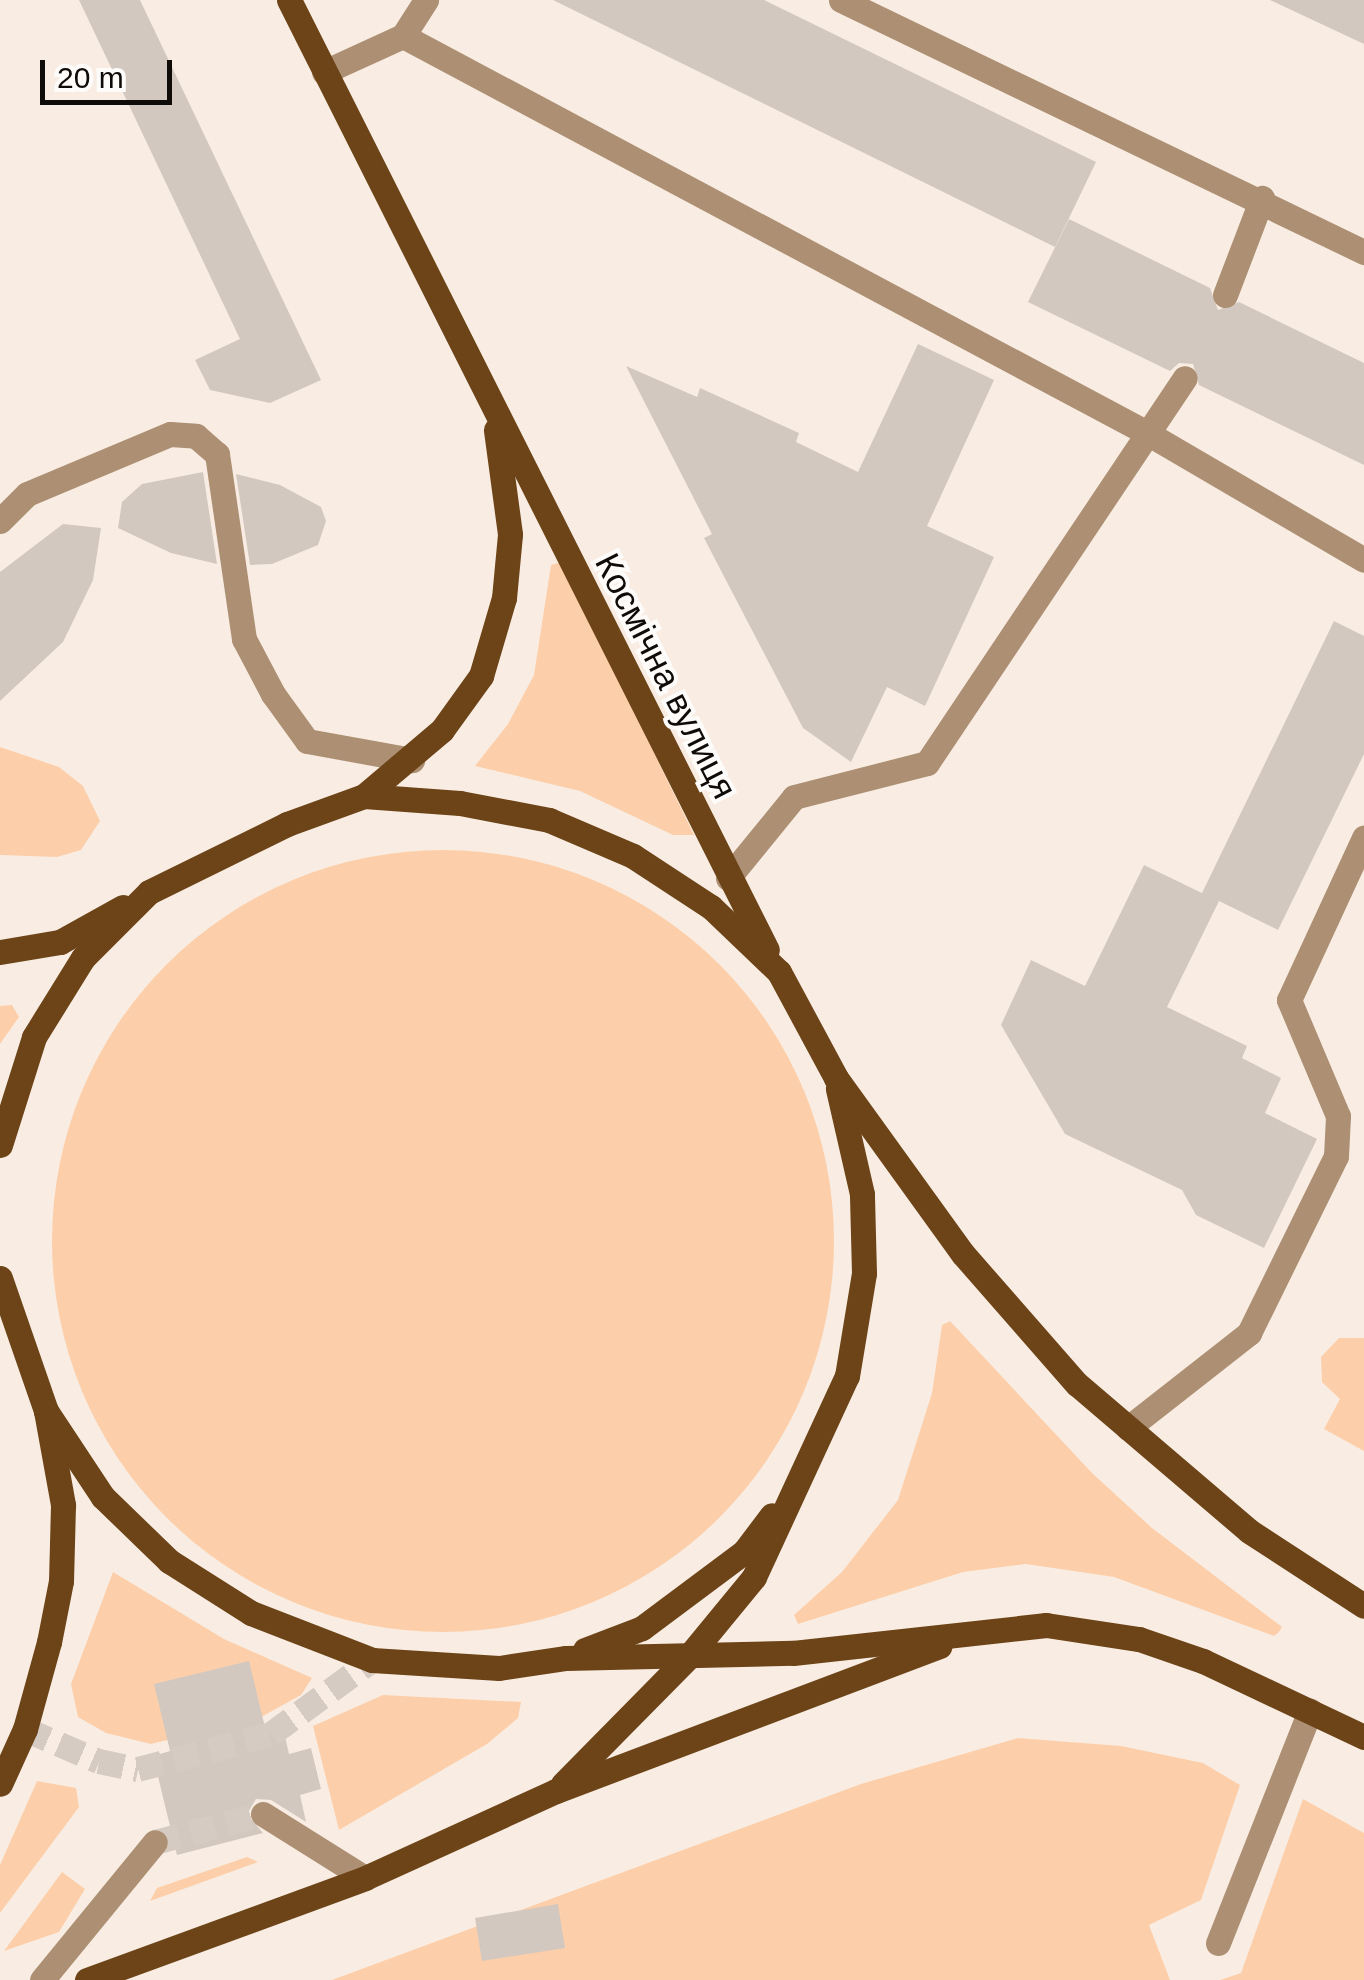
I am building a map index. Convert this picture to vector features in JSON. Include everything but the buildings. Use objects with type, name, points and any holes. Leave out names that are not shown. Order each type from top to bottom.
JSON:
[{"type":"main road","name":"Космічна вулиця","points":[[289,0],[728,878],[836,1078]]},
{"type":"main road","name":"Космічна вулиця","points":[[364,796],[412,760],[480,676],[504,598],[510,534],[494,410]]},
{"type":"main road","points":[[0,952],[60,942],[149,892],[287,824],[364,796],[460,803],[549,820],[633,856],[680,887],[779,972]]},
{"type":"main road","points":[[0,1145],[34,1037],[84,958],[149,892]]},
{"type":"main road","points":[[836,1078],[963,1254],[1078,1384],[1250,1532],[1364,1606]]},
{"type":"main road","points":[[556,1791],[690,1655],[754,1577],[847,1376],[864,1273],[862,1194],[836,1078]]},
{"type":"main road","points":[[0,1278],[46,1411],[63,1505],[61,1581],[25,1729],[0,1784]]},
{"type":"main road","points":[[46,1411],[103,1497],[169,1561],[295,1634],[372,1660],[499,1668],[566,1658],[793,1653],[1046,1625],[1139,1639],[1364,1737]]},
{"type":"main road","points":[[566,1658],[642,1628],[744,1552],[806,1468]]},
{"type":"main road","points":[[87,1980],[365,1878],[556,1791],[970,1634]]},
{"type":"lane","points":[[324,72],[404,36],[426,0]]},
{"type":"lane","points":[[841,0],[1262,198],[1364,252]]},
{"type":"lane","points":[[404,36],[1147,433],[1364,560]]},
{"type":"lane","points":[[1226,296],[1262,198]]},
{"type":"lane","points":[[728,878],[794,797],[927,763],[1185,378]]},
{"type":"lane","points":[[0,520],[27,494],[170,434],[196,436],[216,454],[244,639],[272,694],[307,741],[412,760]]},
{"type":"lane","points":[[1128,1428],[1249,1333],[1336,1156],[1338,1116],[1288,1000],[1364,838]]},
{"type":"lane","points":[[1218,1943],[1310,1711]]},
{"type":"lane","points":[[263,1814],[365,1878]]},
{"type":"lane","points":[[42,1980],[155,1842]]},
{"type":"shaded area","points":[[561,562],[694,835],[673,835],[580,791],[475,766],[508,724],[534,675],[551,565]]},
{"type":"shaded area","points":[[0,747],[59,767],[83,786],[100,821],[81,850],[57,857],[0,855]]},
{"type":"shaded area","points":[[443,850],[519,858],[593,880],[660,916],[719,965],[768,1024],[804,1091],[826,1165],[834,1241],[826,1317],[804,1391],[768,1458],[719,1517],[660,1566],[593,1602],[519,1624],[443,1632],[367,1624],[293,1602],[226,1566],[167,1517],[118,1458],[82,1391],[60,1317],[52,1241],[60,1165],[82,1091],[118,1024],[167,965],[226,916],[293,880],[367,858]]},
{"type":"shaded area","points":[[12,1005],[19,1017],[0,1044],[0,1006]]},
{"type":"shaded area","points":[[950,1321],[1092,1473],[1152,1528],[1282,1627],[1279,1632],[1274,1636],[1114,1577],[1026,1564],[963,1572],[798,1624],[794,1615],[842,1572],[898,1500],[932,1393],[942,1325]]},
{"type":"shaded area","points":[[1339,1338],[1364,1338],[1364,1451],[1324,1429],[1340,1399],[1322,1382],[1321,1357]]},
{"type":"shaded area","points":[[113,1572],[224,1639],[312,1678],[301,1695],[261,1717],[151,1744],[106,1733],[78,1717],[71,1684]]},
{"type":"shaded area","points":[[383,1695],[521,1702],[518,1718],[487,1744],[339,1830],[313,1726]]},
{"type":"shaded area","points":[[1018,1738],[1121,1746],[1203,1763],[1240,1785],[1201,1900],[1149,1925],[1170,1980],[332,1980],[861,1784]]},
{"type":"shaded area","points":[[37,1781],[76,1788],[79,1807],[0,1913],[0,1865]]},
{"type":"shaded area","points":[[1303,1799],[1364,1833],[1364,1980],[1220,1980],[1241,1973]]},
{"type":"shaded area","points":[[247,1857],[258,1862],[150,1901],[157,1888]]},
{"type":"shaded area","points":[[62,1872],[85,1889],[59,1932],[4,1951]]},
{"type":"tunnel","points":[[25,1729],[99,1761],[138,1769],[271,1734],[372,1660]]},
{"type":"tunnel","points":[[155,1842],[263,1814]]}]
